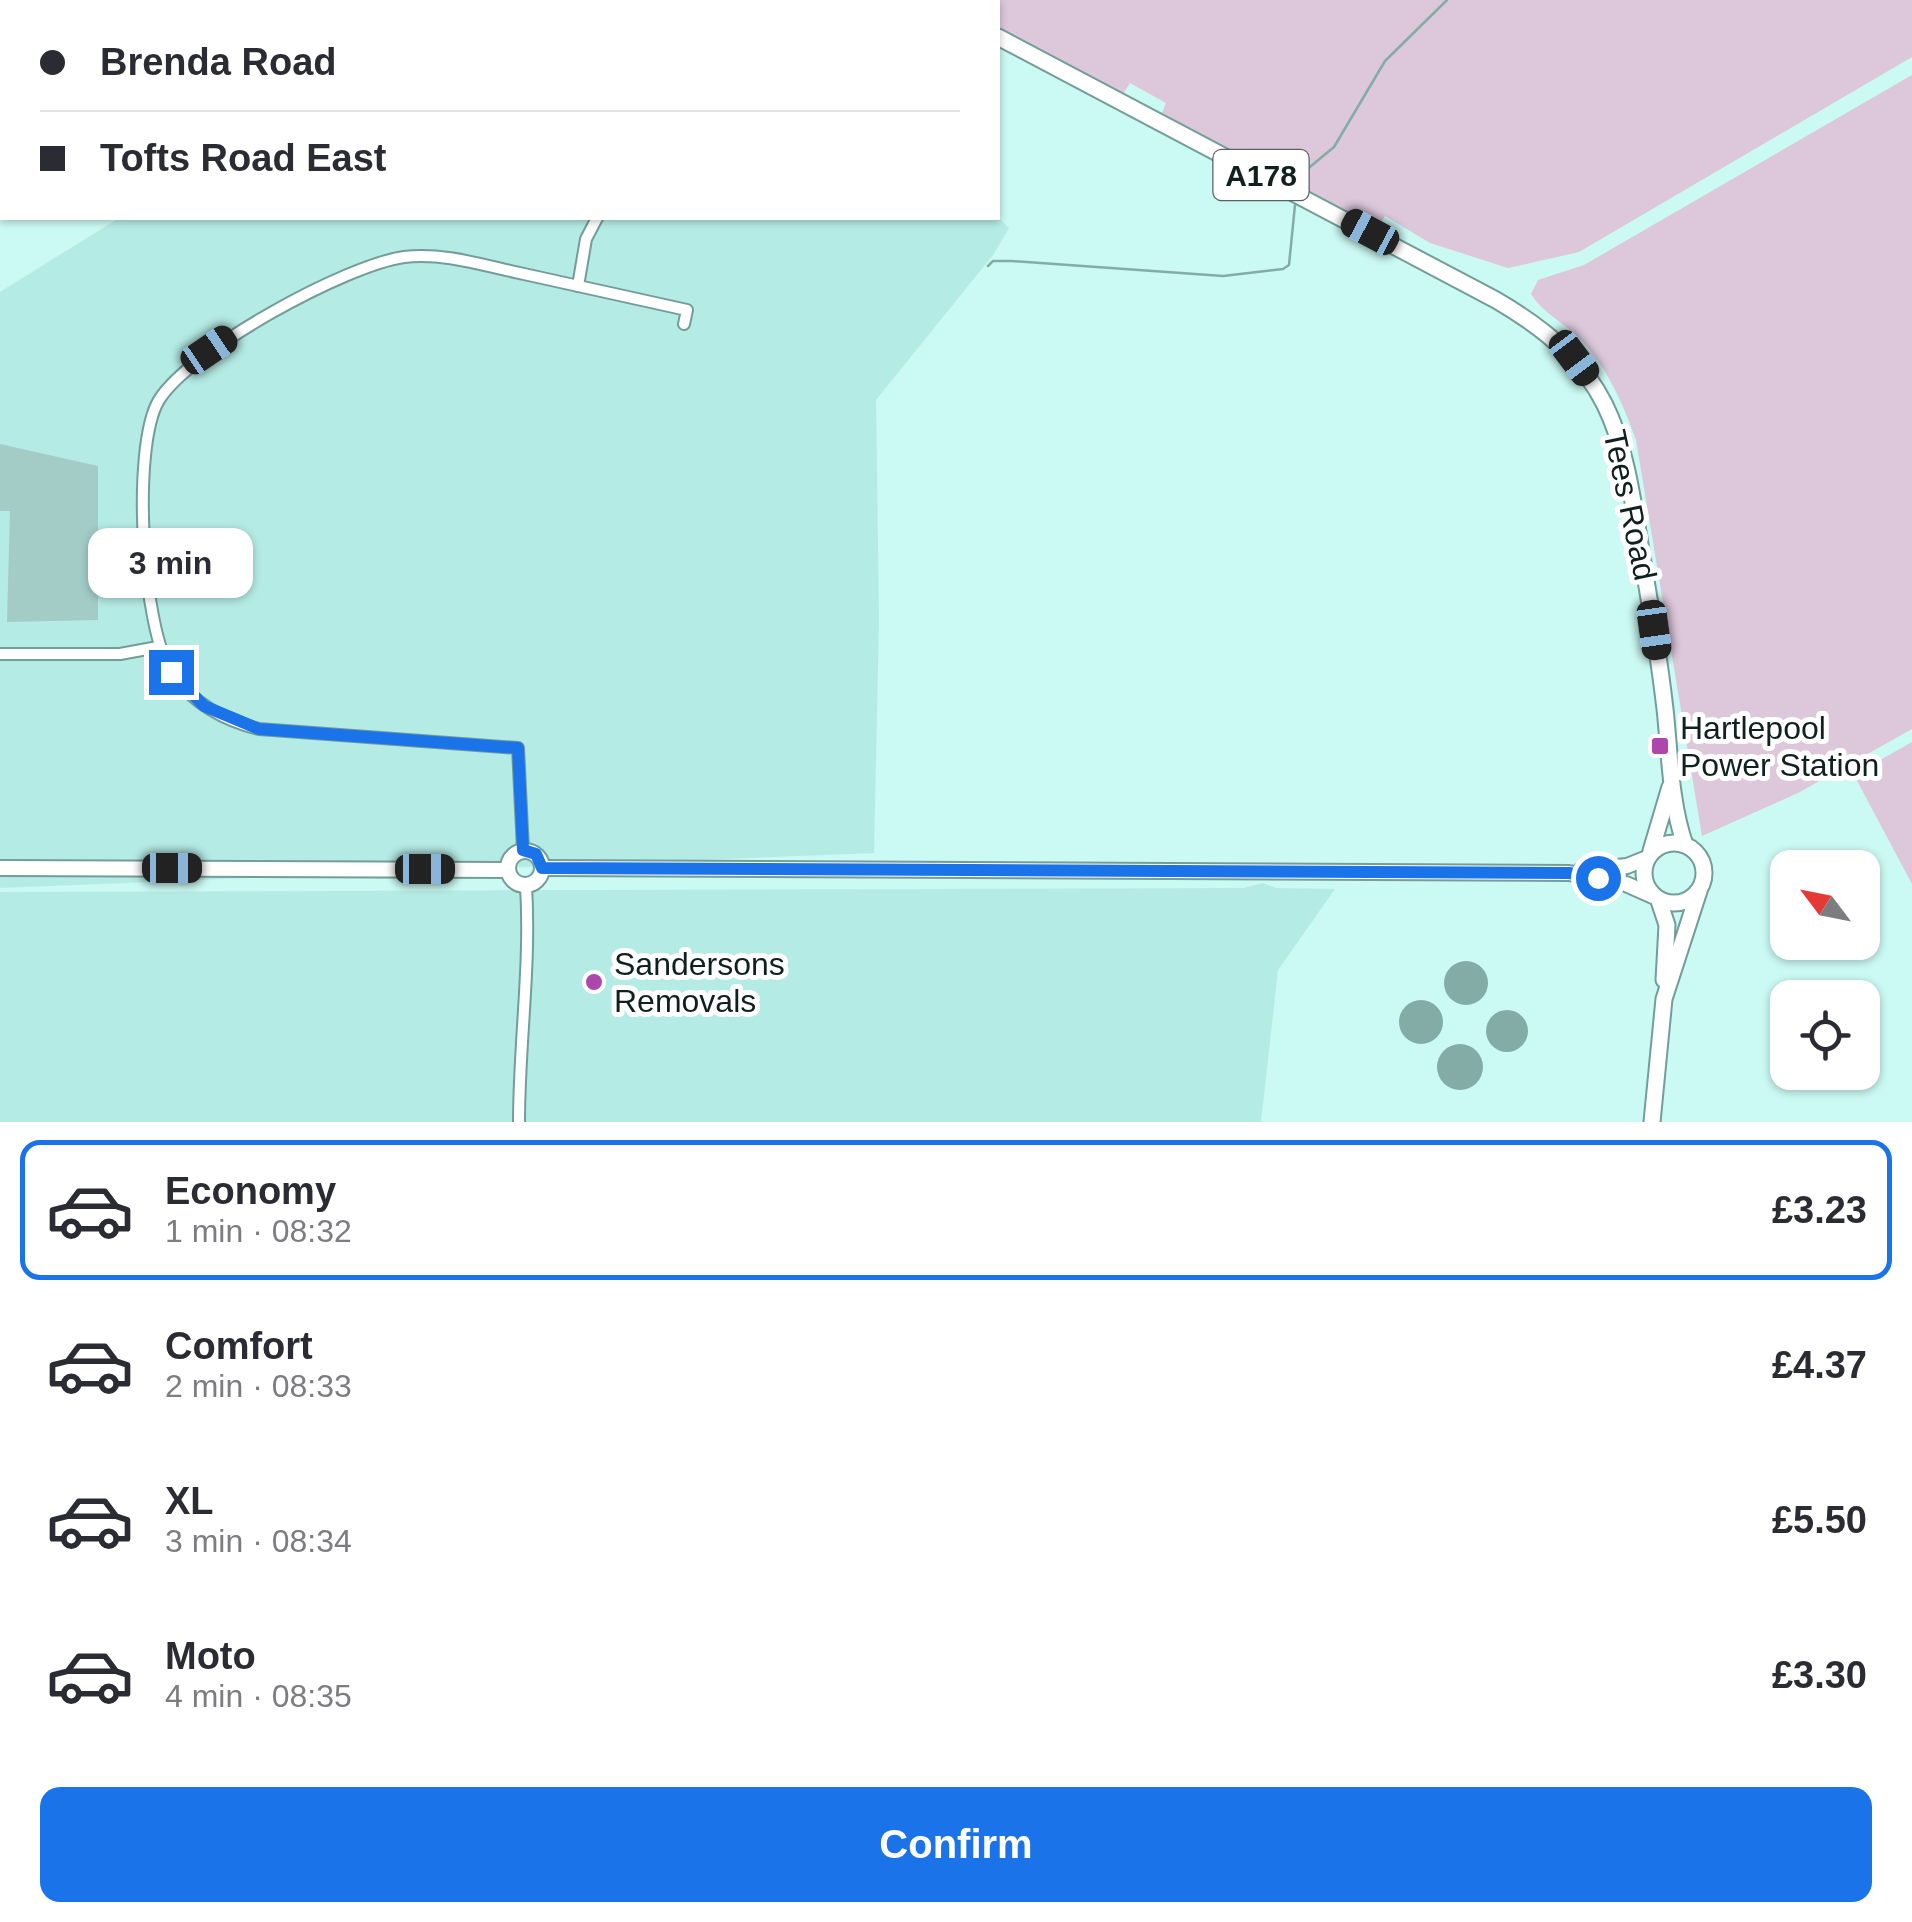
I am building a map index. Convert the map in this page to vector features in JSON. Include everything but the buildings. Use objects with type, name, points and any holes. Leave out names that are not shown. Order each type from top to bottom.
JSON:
[{"type":"main road","name":"Tees Road","points":[[1000,38],[1479,290],[1538,325],[1574,358],[1609,410],[1625,456],[1654,630],[1671,783],[1685,845]]},
{"type":"main road","name":"Tees Road","points":[[1648,856],[1671,783]]},
{"type":"main road","points":[[542,868],[1569,873],[1627,866],[1660,846],[1685,845]]},
{"type":"main road","name":"A178","points":[[1664,999],[1704,867],[1695,851],[1685,845]]},
{"type":"main road","points":[[523,850],[536,854],[542,868],[534,883],[526,886],[511,879],[508,870],[516,853],[523,850]]},
{"type":"main road","name":"A178","points":[[1648,856],[1643,873],[1668,924],[1652,1122]]},
{"type":"main road","points":[[0,868],[508,870]]},
{"type":"main road","points":[[1569,873],[1626,884],[1678,904],[1699,891]]},
{"type":"street","points":[[578,286],[586,239],[597,220]]},
{"type":"street","points":[[523,850],[518,748],[242,724],[204,706],[184,688],[158,647],[151,600],[143,455],[158,402],[189,364],[226,338],[340,280],[402,258],[463,260],[687,310],[684,324]]},
{"type":"street","points":[[0,654],[120,654],[158,647]]},
{"type":"street","points":[[519,1122],[519,1050],[526,995],[526,886]]},
{"type":"shaded area","points":[[1000,0],[1912,0],[1912,57],[1579,252],[1508,268],[1430,243],[1385,216],[1381,222],[1341,211],[1160,118],[1166,103],[1130,83],[1123,94],[1116,94],[1000,29]]},
{"type":"shaded area","points":[[1912,75],[1912,729],[1798,793],[1702,836],[1636,440],[1618,396],[1593,354],[1531,294],[1538,280],[1584,265]]},
{"type":"shaded area","points":[[1000,219],[1009,228],[993,255],[876,400],[879,619],[874,853],[0,888],[0,292],[116,220]]},
{"type":"shaded area","points":[[1912,742],[1912,884],[1854,775]]},
{"type":"shaded area","points":[[1263,883],[1276,888],[1335,889],[1278,970],[1261,1122],[0,1122],[0,892],[1244,888]]},
{"type":"shaded area","points":[[1466,961],[1481,968],[1488,983],[1481,998],[1466,1005],[1451,998],[1444,983],[1451,968]]},
{"type":"shaded area","points":[[1421,1000],[1436,1007],[1443,1022],[1436,1037],[1421,1044],[1406,1037],[1399,1022],[1406,1007]]},
{"type":"shaded area","points":[[1507,1010],[1522,1016],[1528,1031],[1522,1046],[1507,1052],[1492,1046],[1486,1031],[1492,1016]]},
{"type":"shaded area","points":[[1460,1044],[1476,1051],[1483,1067],[1476,1083],[1460,1090],[1444,1083],[1437,1067],[1444,1051]]},
{"type":"waterway","points":[[1298,186],[1305,171],[1334,147],[1385,61],[1447,0]]},
{"type":"waterway","points":[[988,266],[993,261],[1011,261],[1223,276],[1283,269],[1289,265],[1295,205]]},
{"type":"place","name":"Hartlepool Power Station","points":[[1660,746]]},
{"type":"place","name":"Sandersons Removals","points":[[594,982]]},
{"type":"route","points":[[171,672],[204,706],[224,718],[259,729],[518,748],[523,850],[536,854],[542,868],[1569,873],[1598,878]]}]
